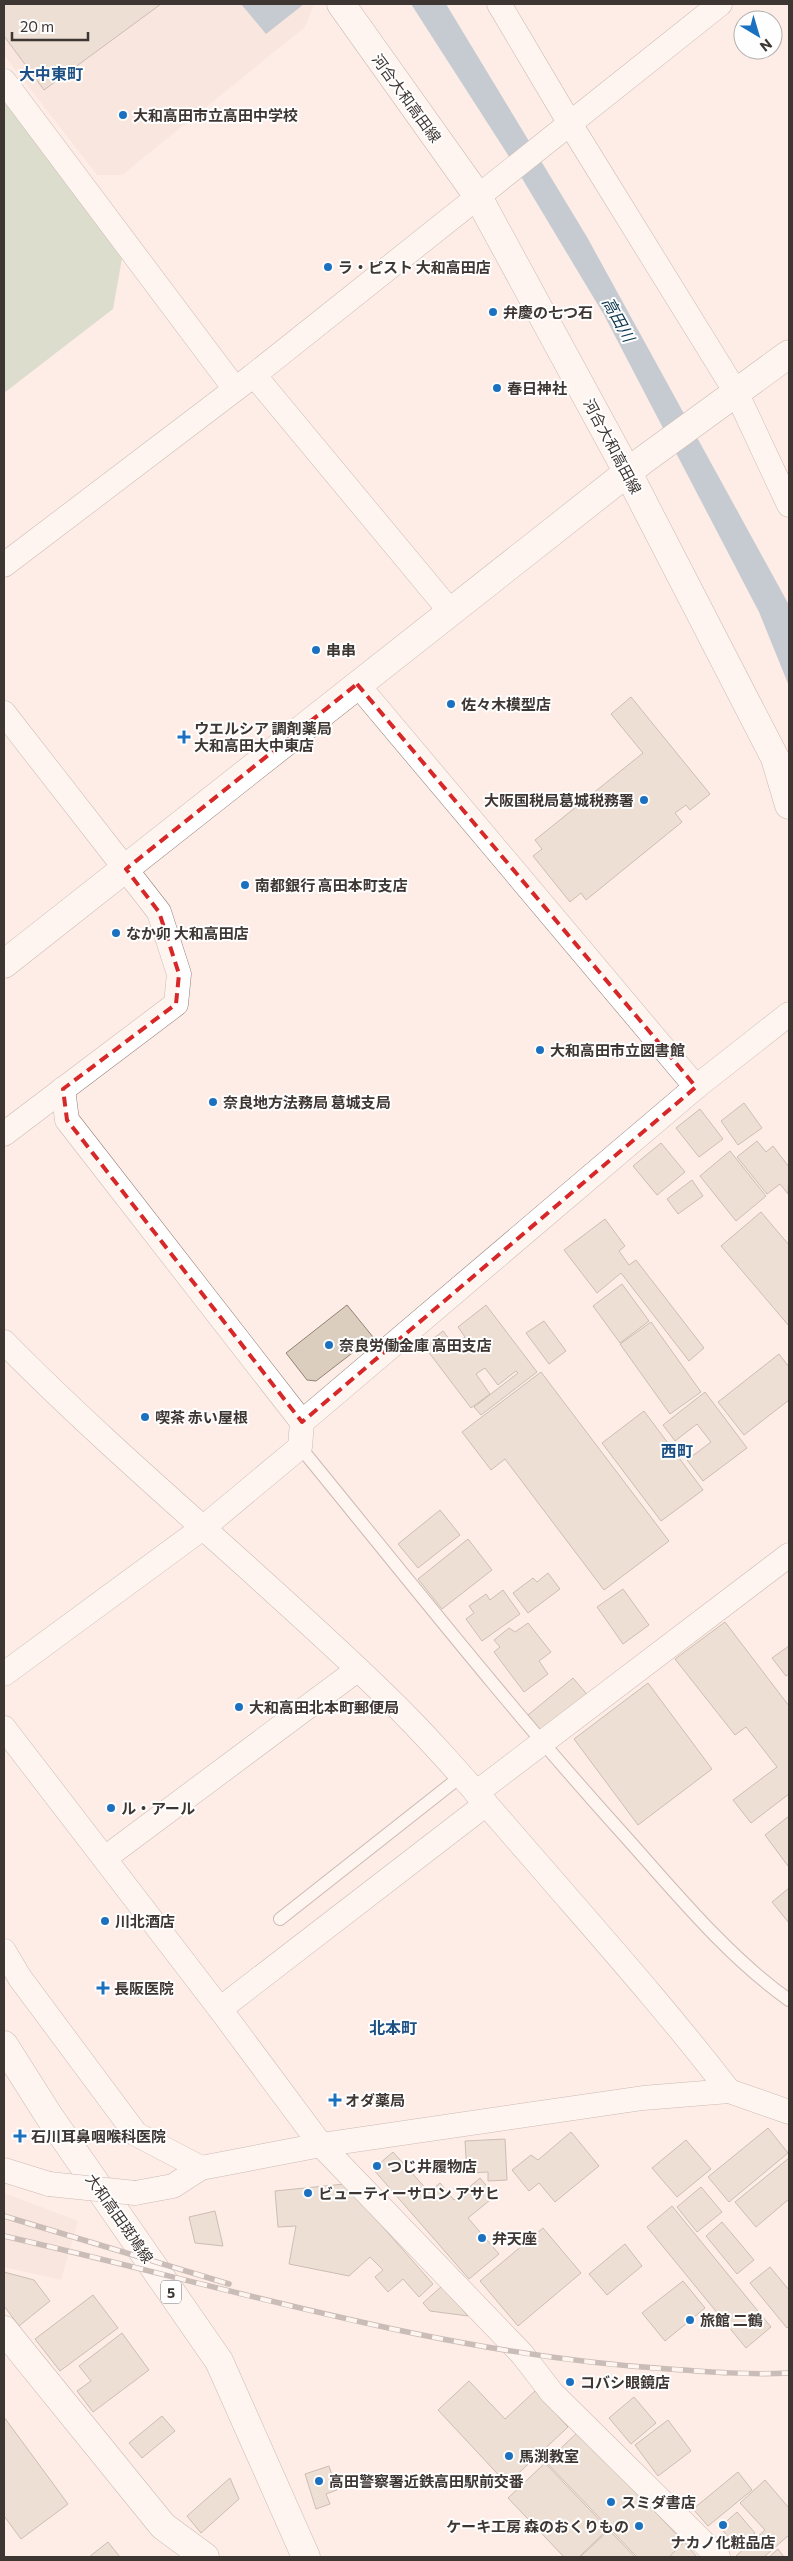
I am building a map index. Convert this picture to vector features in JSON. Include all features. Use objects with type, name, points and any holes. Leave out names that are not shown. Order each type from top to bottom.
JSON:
[{"type":"main road","name":"河合大和高田線","points":[[340,4],[487,188],[635,467],[775,758],[789,805]]},
{"type":"main road","points":[[4,964],[357,684],[635,467],[789,354]]},
{"type":"main road","name":"大和高田斑鳩線","points":[[4,2044],[50,2116],[219,2361],[306,2557]]},
{"type":"main road","points":[[4,2330],[163,2526],[205,2557]]},
{"type":"street","points":[[499,4],[789,505]]},
{"type":"street","points":[[4,565],[245,382],[569,122],[720,4]]},
{"type":"street","points":[[4,81],[245,382],[450,611]]},
{"type":"street","points":[[357,684],[696,1087]]},
{"type":"street","points":[[4,713],[159,912],[179,974],[176,1004],[4,1134]]},
{"type":"street","points":[[302,1422],[696,1087],[789,1014]]},
{"type":"street","points":[[4,1674],[204,1527],[300,1448],[302,1422],[67,1120],[63,1089]]},
{"type":"street","points":[[4,1342],[59,1398],[204,1527],[385,1695],[474,1792],[677,2023],[729,2091]]},
{"type":"street","points":[[220,2009],[474,1792],[542,1745],[789,1555]]},
{"type":"street","points":[[105,1858],[357,1670]]},
{"type":"street","points":[[4,1728],[220,2009],[321,2145],[522,2354],[552,2393],[718,2557]]},
{"type":"street","points":[[4,1950],[26,1986],[136,2134],[201,2168]]},
{"type":"street","points":[[4,2170],[49,2184],[135,2193],[173,2186],[201,2168],[321,2145],[643,2098],[729,2091],[789,2112]]},
{"type":"lane","points":[[300,1448],[542,1745],[698,1918],[773,1988],[789,2000]]},
{"type":"lane","points":[[280,1919],[474,1792]]},
{"type":"highlighted area","points":[[357,684],[696,1087],[302,1422],[67,1120],[63,1089],[176,1004],[179,974],[159,912],[126,869]]},
{"type":"shaded area","name":"大和高田市立高田中学校","points":[[4,4],[314,4],[305,27],[122,175],[97,175],[4,55]]},
{"type":"shaded area","points":[[4,2193],[78,2221],[61,2280],[4,2267]]},
{"type":"green space","points":[[4,98],[123,253],[113,309],[4,393]]},
{"type":"water","points":[[241,4],[304,4],[266,34]]},
{"type":"water","name":"高田川","points":[[411,4],[446,4],[587,237],[789,605],[789,686],[759,612],[604,315],[508,155]]},
{"type":"building","points":[[4,4],[161,4],[44,90],[4,36]]},
{"type":"building","name":"大阪国税局葛城税務署","points":[[631,697],[710,794],[690,810],[686,805],[675,813],[682,822],[586,900],[581,893],[570,902],[533,856],[542,849],[535,840],[643,753],[611,714]]},
{"type":"building","points":[[744,1103],[762,1128],[738,1145],[721,1121]]},
{"type":"building","points":[[700,1109],[723,1139],[699,1157],[676,1128]]},
{"type":"building","points":[[757,1141],[766,1152],[773,1146],[789,1167],[788,1194],[780,1184],[767,1194],[737,1157]]},
{"type":"building","points":[[661,1143],[685,1172],[657,1195],[633,1166]]},
{"type":"building","points":[[730,1151],[766,1196],[736,1221],[700,1176]]},
{"type":"building","points":[[692,1180],[703,1196],[678,1214],[667,1199]]},
{"type":"building","points":[[761,1212],[789,1245],[789,1326],[721,1246]]},
{"type":"building","points":[[605,1219],[625,1246],[619,1251],[629,1265],[636,1260],[704,1348],[689,1361],[621,1273],[597,1293],[564,1250]]},
{"type":"building","points":[[622,1284],[649,1321],[620,1343],[593,1306]]},
{"type":"building","name":"奈良労働金庫 高田支店","points":[[347,1305],[373,1337],[316,1381],[307,1380],[286,1353]]},
{"type":"building","points":[[486,1305],[537,1372],[481,1415],[474,1407],[518,1373],[516,1371],[498,1385],[485,1368],[476,1374],[490,1394],[471,1408],[424,1346],[443,1331],[454,1345],[465,1337],[458,1327]]},
{"type":"building","points":[[544,1321],[566,1351],[549,1364],[526,1333]]},
{"type":"building","points":[[651,1322],[701,1392],[670,1414],[620,1344]]},
{"type":"building","points":[[779,1354],[789,1367],[789,1400],[744,1435],[718,1402]]},
{"type":"building","points":[[541,1372],[669,1541],[604,1590],[505,1459],[491,1470],[462,1432]]},
{"type":"building","points":[[705,1392],[747,1448],[703,1481],[687,1460],[711,1442],[697,1424],[675,1441],[663,1425]]},
{"type":"building","points":[[644,1411],[703,1490],[661,1521],[602,1443]]},
{"type":"building","points":[[440,1510],[460,1535],[418,1568],[398,1544]]},
{"type":"building","points":[[468,1539],[492,1570],[442,1609],[418,1579]]},
{"type":"building","points":[[548,1573],[560,1589],[528,1613],[513,1593],[533,1578],[537,1582]]},
{"type":"building","points":[[623,1589],[649,1625],[623,1644],[597,1607]]},
{"type":"building","points":[[503,1590],[520,1614],[482,1641],[466,1619],[474,1613],[469,1606],[486,1594],[490,1600]]},
{"type":"building","points":[[725,1622],[789,1706],[789,1794],[751,1823],[733,1800],[777,1767],[746,1727],[735,1735],[675,1659]]},
{"type":"building","points":[[528,1623],[551,1652],[539,1661],[548,1674],[524,1692],[494,1652],[500,1647],[494,1640],[509,1628],[515,1632]]},
{"type":"building","points":[[789,1646],[789,1674],[786,1676],[772,1658]]},
{"type":"building","points":[[573,1678],[590,1698],[544,1735],[528,1715]]},
{"type":"building","points":[[648,1683],[712,1769],[638,1825],[574,1739]]},
{"type":"building","points":[[789,1816],[789,1865],[788,1866],[765,1835]]},
{"type":"building","points":[[789,1888],[789,1923],[772,1902]]},
{"type":"building","points":[[768,2128],[788,2153],[729,2202],[708,2177]]},
{"type":"building","points":[[571,2132],[599,2166],[555,2202],[539,2183],[529,2191],[512,2170],[531,2155],[538,2160]]},
{"type":"building","points":[[505,2139],[507,2180],[488,2181],[488,2172],[467,2173],[465,2141]]},
{"type":"building","points":[[686,2140],[711,2169],[677,2197],[652,2168]]},
{"type":"building","points":[[393,2152],[429,2192],[440,2183],[454,2200],[480,2178],[495,2196],[468,2218],[499,2254],[469,2279],[373,2169]]},
{"type":"building","points":[[789,2158],[789,2199],[756,2227],[735,2202]]},
{"type":"building","points":[[345,2184],[433,2284],[419,2297],[403,2279],[388,2292],[375,2277],[383,2270],[370,2257],[349,2276],[289,2264],[296,2226],[278,2227],[275,2191]]},
{"type":"building","points":[[701,2187],[722,2212],[697,2232],[677,2207]]},
{"type":"building","points":[[672,2206],[771,2327],[746,2348],[647,2227]]},
{"type":"building","points":[[215,2211],[223,2246],[195,2243],[189,2217]]},
{"type":"building","points":[[722,2222],[754,2260],[737,2274],[706,2236]]},
{"type":"building","points":[[543,2228],[581,2273],[518,2326],[480,2281]]},
{"type":"building","points":[[625,2244],[642,2266],[607,2295],[589,2274]]},
{"type":"building","points":[[770,2267],[789,2290],[789,2326],[787,2328],[750,2283]]},
{"type":"building","points":[[4,2272],[34,2280],[50,2301],[19,2326],[4,2306]]},
{"type":"building","points":[[683,2281],[705,2308],[665,2341],[642,2313]]},
{"type":"building","points":[[442,2286],[468,2316],[430,2311],[423,2303]]},
{"type":"building","points":[[93,2295],[118,2328],[60,2371],[35,2339]]},
{"type":"building","points":[[122,2333],[149,2370],[93,2412],[77,2391],[91,2381],[79,2366]]},
{"type":"building","name":"馬渕教室","points":[[469,2381],[505,2419],[535,2391],[568,2427],[507,2484],[438,2410]]},
{"type":"building","points":[[634,2397],[656,2423],[631,2444],[609,2418]]},
{"type":"building","points":[[162,2416],[175,2431],[142,2458],[129,2443]]},
{"type":"building","points":[[4,2417],[68,2504],[21,2539],[4,2516]]},
{"type":"building","points":[[668,2420],[691,2451],[658,2476],[635,2445]]},
{"type":"building","points":[[578,2432],[684,2542],[669,2557],[637,2557],[546,2462]]},
{"type":"building","points":[[545,2463],[608,2529],[579,2557],[564,2557],[508,2498]]},
{"type":"building","points":[[329,2466],[337,2490],[326,2494],[330,2504],[316,2509],[305,2474]]},
{"type":"building","points":[[738,2472],[752,2490],[708,2526],[693,2509]]},
{"type":"building","points":[[230,2478],[239,2499],[201,2533],[187,2516]]},
{"type":"building","points":[[765,2480],[789,2508],[789,2535],[764,2557],[737,2557],[765,2530],[740,2503]]},
{"type":"building","points":[[737,2512],[755,2533],[737,2548],[720,2527]]},
{"type":"building","points":[[609,2530],[635,2557],[580,2557]]},
{"type":"building","points":[[108,2542],[120,2557],[89,2557]]},
{"type":"building","points":[[684,2542],[697,2557],[669,2557]]},
{"type":"building","points":[[778,2549],[784,2557],[769,2557]]},
{"type":"railway","points":[[4,2216],[229,2284]]},
{"type":"railway","points":[[4,2236],[334,2316],[500,2349],[584,2361],[669,2369],[789,2373]]},
{"type":"place","name":"大和高田市立高田中学校","points":[[123,115]]},
{"type":"place","name":"ラ・ピスト 大和高田店","points":[[328,267]]},
{"type":"place","name":"弁慶の七つ石","points":[[493,312]]},
{"type":"place","name":"春日神社","points":[[497,388]]},
{"type":"place","name":"串串","points":[[316,650]]},
{"type":"place","name":"佐々木模型店","points":[[451,704]]},
{"type":"place","name":"ウエルシア 調剤薬局 大和高田大中東店","points":[[184,737]]},
{"type":"place","name":"大阪国税局葛城税務署","points":[[644,800]]},
{"type":"place","name":"南都銀行 高田本町支店","points":[[245,885]]},
{"type":"place","name":"なか卯 大和高田店","points":[[116,933]]},
{"type":"place","name":"大和高田市立図書館","points":[[540,1050]]},
{"type":"place","name":"奈良地方法務局 葛城支局","points":[[213,1102]]},
{"type":"place","name":"奈良労働金庫 高田支店","points":[[329,1345]]},
{"type":"place","name":"喫茶 赤い屋根","points":[[145,1417]]},
{"type":"place","name":"大和高田北本町郵便局","points":[[239,1707]]},
{"type":"place","name":"ル・アール","points":[[111,1808]]},
{"type":"place","name":"川北酒店","points":[[105,1921]]},
{"type":"place","name":"長阪医院","points":[[103,1988]]},
{"type":"place","name":"オダ薬局","points":[[335,2100]]},
{"type":"place","name":"石川耳鼻咽喉科医院","points":[[20,2136]]},
{"type":"place","name":"つじ井履物店","points":[[377,2166]]},
{"type":"place","name":"ビューティーサロン アサヒ","points":[[308,2193]]},
{"type":"place","name":"弁天座","points":[[482,2238]]},
{"type":"place","name":"旅館 二鶴","points":[[690,2320]]},
{"type":"place","name":"コバシ眼鏡店","points":[[570,2382]]},
{"type":"place","name":"馬渕教室","points":[[509,2456]]},
{"type":"place","name":"高田警察署近鉄高田駅前交番","points":[[319,2481]]},
{"type":"place","name":"スミダ書店","points":[[611,2502]]},
{"type":"place","name":"ナカノ化粧品店","points":[[723,2525]]},
{"type":"place","name":"ケーキ工房 森のおくりもの","points":[[639,2526]]},
{"type":"district","name":"大中東町","points":[[51,73]]},
{"type":"district","name":"西町","points":[[677,1450]]},
{"type":"district","name":"北本町","points":[[393,2027]]}]
